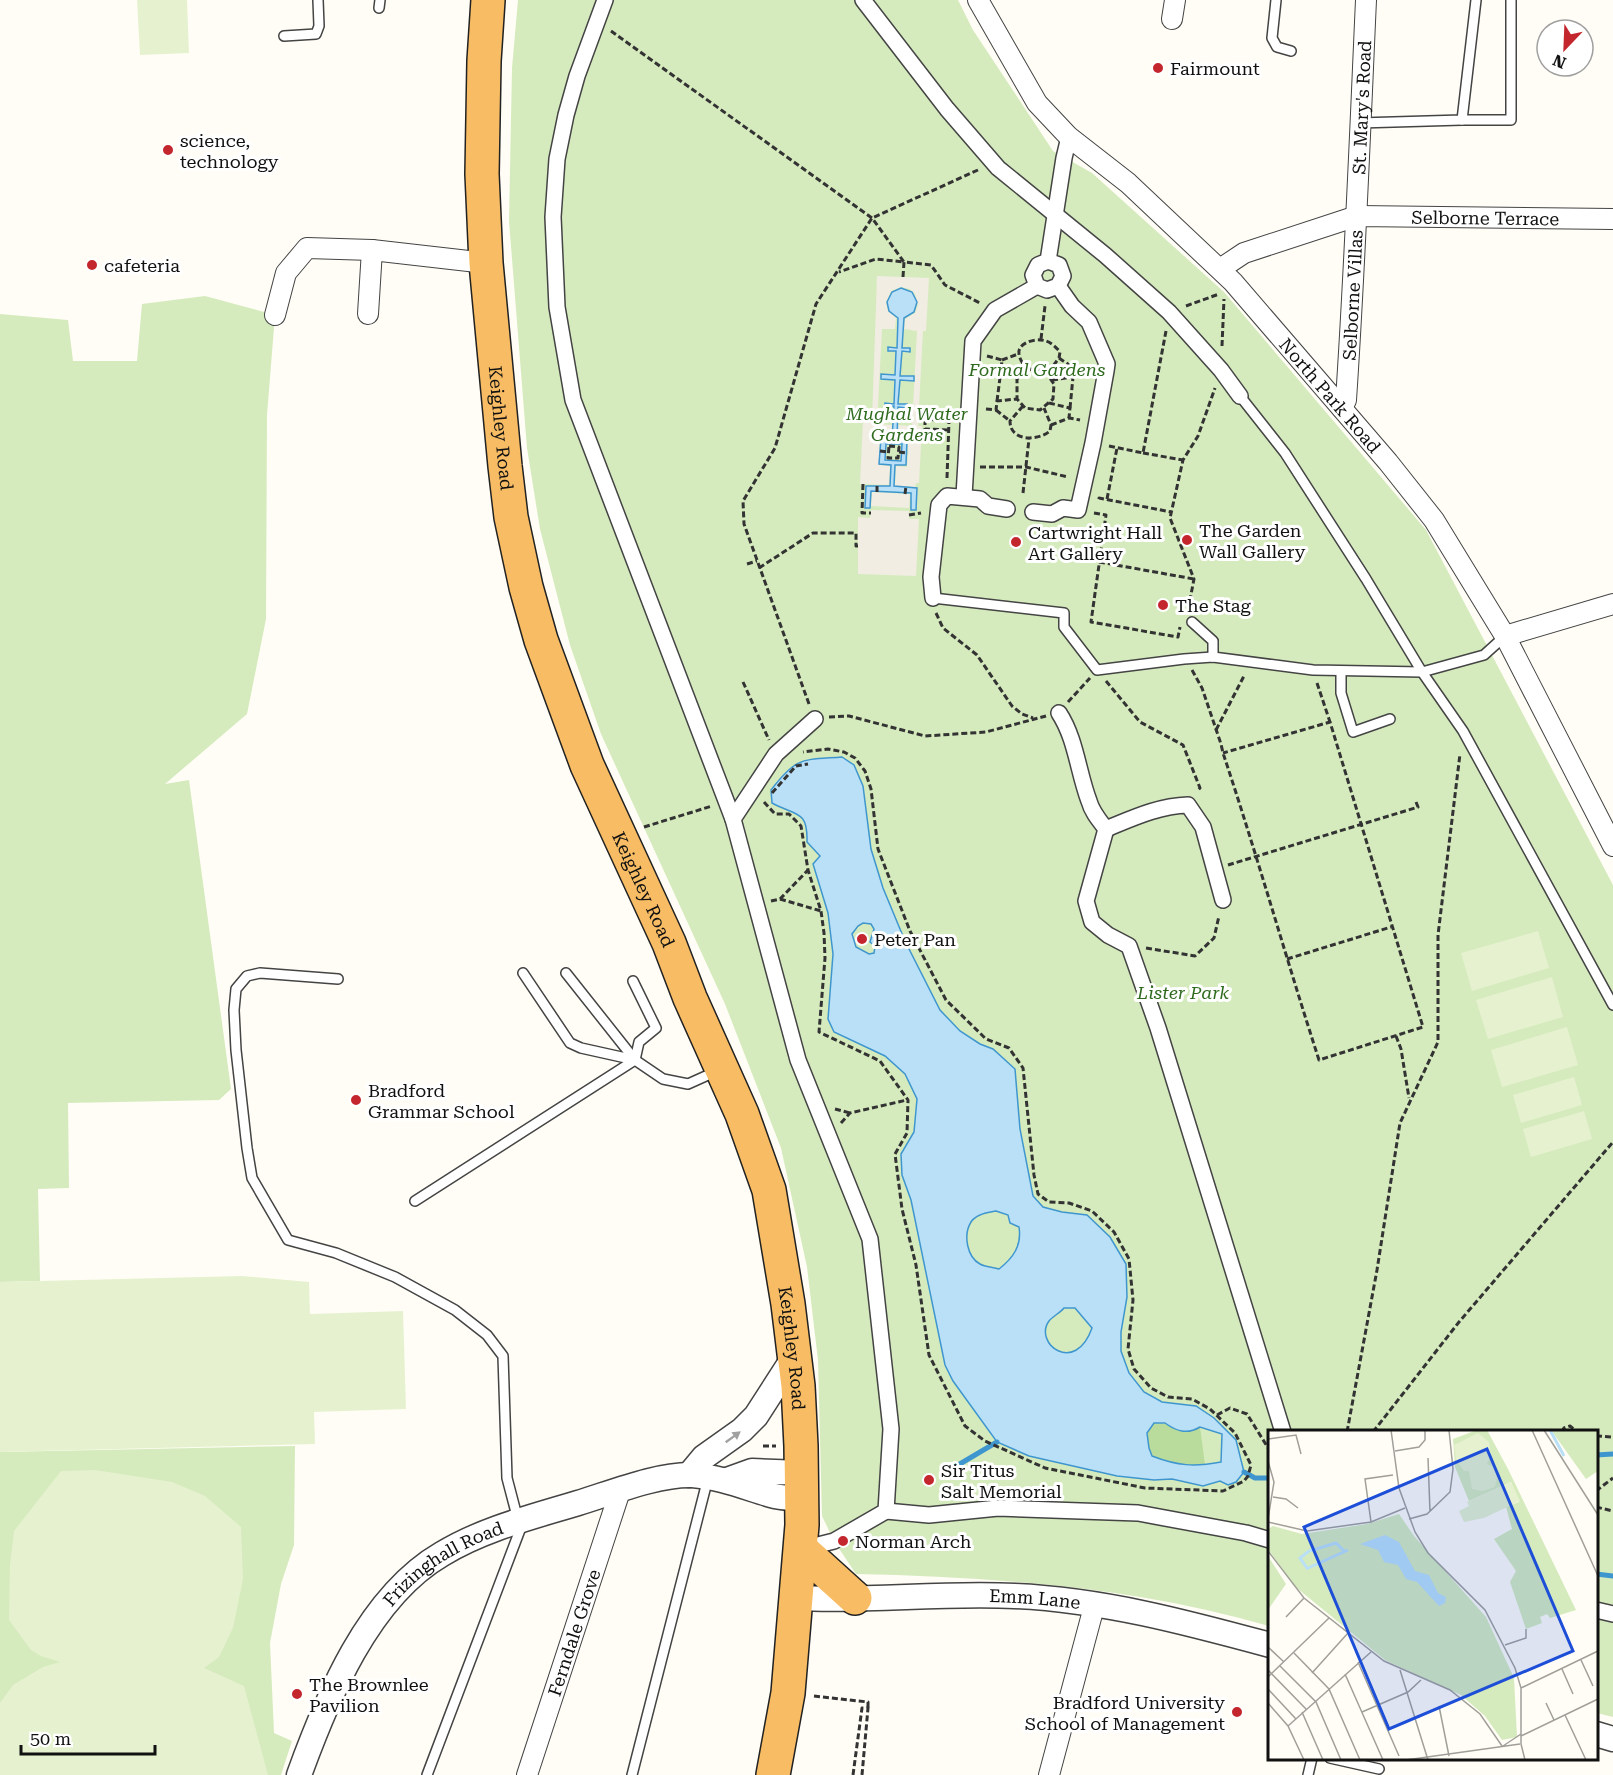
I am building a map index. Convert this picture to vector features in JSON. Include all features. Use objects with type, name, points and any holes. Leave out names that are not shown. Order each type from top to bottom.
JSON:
[{"type":"highway","name":"Keighley Road","points":[[488,0],[484,61],[482,174],[486,263],[512,517],[526,587],[541,640],[587,765],[669,943],[690,998],[742,1113],[769,1190],[788,1304],[798,1386],[802,1486],[801,1549],[788,1693],[774,1775]]},
{"type":"highway","points":[[801,1549],[855,1598]]},
{"type":"street","points":[[605,0],[566,115],[557,159],[553,218],[557,307],[573,400],[727,801],[798,1060],[870,1239],[891,1429],[886,1511]]},
{"type":"street","points":[[863,0],[946,109],[998,168],[1105,255],[1169,312],[1221,370],[1240,396]]},
{"type":"street","name":"North Park Road","points":[[978,0],[1037,103],[1069,136],[1128,183],[1220,269],[1342,408],[1434,520],[1504,636],[1613,846]]},
{"type":"street","name":"St. Mary's Road","points":[[1357,216],[1359,123],[1366,0]]},
{"type":"street","points":[[1048,261],[1069,136]]},
{"type":"street","name":"Selborne Terrace","points":[[1220,269],[1244,254],[1357,216],[1613,219]]},
{"type":"street","name":"Selborne Villas","points":[[1342,408],[1346,400],[1357,216]]},
{"type":"street","points":[[275,315],[286,273],[307,248],[372,250],[486,263]]},
{"type":"street","points":[[368,314],[372,250]]},
{"type":"street","points":[[964,496],[973,341],[995,310],[1047,287],[1063,276],[1059,265],[1048,261],[1043,261],[1034,269],[1034,281],[1047,287],[1089,322],[1107,364],[1078,510],[1063,508],[1052,514],[1033,512]]},
{"type":"street","points":[[933,598],[931,577],[939,505],[947,496],[964,496],[980,499],[988,506],[1007,508]]},
{"type":"street","points":[[1504,636],[1613,604]]},
{"type":"street","points":[[1059,713],[1072,742],[1088,801],[1106,829]]},
{"type":"street","points":[[733,819],[776,754],[815,718]]},
{"type":"street","points":[[1106,829],[1170,806],[1188,805],[1203,827],[1222,900]]},
{"type":"street","points":[[1106,829],[1086,901],[1092,922],[1108,935],[1129,946],[1158,1028],[1283,1430]]},
{"type":"street","points":[[708,1477],[704,1457],[742,1430],[756,1416],[795,1357]]},
{"type":"street","name":"Frizinghall Road","points":[[299,1775],[314,1735],[360,1641],[387,1603],[412,1577],[441,1554],[476,1537],[521,1521],[651,1481],[708,1477],[774,1496],[802,1486]]},
{"type":"street","name":"Ferndale Grove","points":[[527,1775],[620,1491]]},
{"type":"street","points":[[801,1549],[834,1541],[886,1511],[929,1515],[998,1508],[1138,1513],[1246,1533],[1268,1540]]},
{"type":"street","name":"Emm Lane","points":[[797,1598],[937,1594],[1017,1596],[1095,1603],[1168,1617],[1268,1645]]},
{"type":"street","points":[[1049,1775],[1095,1603]]},
{"type":"street","points":[[1598,1611],[1613,1614]]},
{"type":"street","points":[[1598,1734],[1613,1738]]},
{"type":"lane","points":[[284,36],[316,34],[319,26],[318,0]]},
{"type":"lane","points":[[1276,0],[1272,38],[1277,47],[1291,51]]},
{"type":"lane","points":[[1462,120],[1476,0]]},
{"type":"lane","points":[[1359,123],[1511,120],[1511,0]]},
{"type":"lane","points":[[1240,396],[1285,453],[1366,579],[1422,672],[1462,731],[1613,1005]]},
{"type":"lane","points":[[933,598],[1064,614],[1064,627],[1097,670],[1184,658],[1213,657],[1313,670],[1422,672],[1484,655],[1504,636]]},
{"type":"lane","points":[[1189,621],[1213,640],[1213,657]]},
{"type":"lane","points":[[1341,672],[1341,693],[1353,732],[1390,719]]},
{"type":"lane","points":[[338,979],[260,973],[247,976],[236,988],[234,1010],[236,1050],[252,1178],[288,1239],[336,1252],[395,1277],[455,1310],[487,1335],[503,1356],[507,1478],[521,1521],[427,1775]]},
{"type":"lane","points":[[523,973],[570,1043],[581,1048],[635,1060],[663,1078],[688,1084],[722,1069]]},
{"type":"lane","points":[[566,973],[635,1060]]},
{"type":"lane","points":[[415,1201],[635,1060],[639,1042],[656,1028],[633,981]]},
{"type":"lane","points":[[632,1775],[708,1477]]},
{"type":"lane","points":[[1308,1775],[1312,1760]]},
{"type":"lane","points":[[1337,1760],[1378,1772]]},
{"type":"path","points":[[597,20],[872,218],[904,262],[903,277]]},
{"type":"path","points":[[933,598],[936,613],[944,628],[977,655],[1012,706],[1022,714],[1035,719],[986,732],[925,736],[849,716],[815,718],[744,524],[743,501],[774,448],[816,304],[872,218],[975,171],[998,168]]},
{"type":"path","points":[[838,272],[876,259],[931,265],[945,285],[995,310]]},
{"type":"path","points":[[1041,339],[1047,287]]},
{"type":"path","points":[[1078,510],[1106,515],[1091,622],[1178,637],[1182,621],[1189,621],[1194,579],[1170,518],[1183,460],[1198,436],[1221,370],[1224,292],[1169,312],[1143,453]]},
{"type":"path","points":[[1027,371],[1018,354],[1019,348],[1024,344],[1041,339],[1060,352],[1059,358],[1047,374]]},
{"type":"path","points":[[972,352],[1002,360],[1018,354]]},
{"type":"path","points":[[1059,358],[1075,369],[1106,371]]},
{"type":"path","points":[[996,410],[1002,360]]},
{"type":"path","points":[[1030,369],[1045,371],[1047,374],[1054,384],[1053,399],[1040,410],[1025,408],[1017,399],[1017,380],[1030,369]]},
{"type":"path","points":[[1069,418],[1075,369]]},
{"type":"path","points":[[1001,370],[1021,376]]},
{"type":"path","points":[[1052,380],[1073,377]]},
{"type":"path","points":[[997,401],[1017,399]]},
{"type":"path","points":[[1049,403],[1070,408]]},
{"type":"path","points":[[1023,406],[1010,421],[1010,426],[1014,432],[1029,439],[1045,435],[1050,431],[1051,425],[1044,408]]},
{"type":"path","points":[[937,420],[938,412],[996,410],[1010,421]]},
{"type":"path","points":[[1051,425],[1069,418],[1097,422]]},
{"type":"path","points":[[943,482],[947,482],[949,430],[949,421],[925,419],[924,429],[949,430]]},
{"type":"path","points":[[1023,493],[1029,439]]},
{"type":"path","points":[[1093,443],[1183,460]]},
{"type":"path","points":[[1107,499],[1117,448]]},
{"type":"path","points":[[880,452],[887,452],[888,458],[898,458],[900,452],[907,453]]},
{"type":"path","points":[[966,467],[1026,467],[1084,482]]},
{"type":"path","points":[[863,484],[862,513],[871,513]]},
{"type":"path","points":[[905,493],[906,487]]},
{"type":"path","points":[[1096,513],[1099,498],[1171,512]]},
{"type":"path","points":[[909,514],[921,515],[921,503]]},
{"type":"path","points":[[759,568],[813,532],[856,533],[856,546],[858,546]]},
{"type":"path","points":[[747,564],[757,561]]},
{"type":"path","points":[[1099,562],[1194,579]]},
{"type":"path","points":[[1184,658],[1202,687],[1320,1060],[1423,1027],[1313,670]]},
{"type":"path","points":[[1216,730],[1252,662]]},
{"type":"path","points":[[1097,670],[1140,723],[1183,745],[1200,788],[1188,805]]},
{"type":"path","points":[[743,681],[776,754],[828,749],[844,752],[855,758],[866,771],[871,789],[878,849],[910,931],[946,1000],[986,1039],[1009,1048],[1023,1068],[1038,1194],[1048,1202],[1069,1203],[1092,1211],[1114,1232],[1129,1259],[1133,1300],[1128,1349],[1134,1369],[1151,1388],[1168,1397],[1192,1399],[1210,1409],[1235,1433],[1251,1466],[1244,1481],[1223,1491],[1145,1488],[1045,1468],[985,1441],[965,1426],[929,1355],[916,1265],[902,1209],[895,1154],[908,1133],[908,1100],[880,1061],[819,1032],[825,958],[821,911],[808,870],[801,826],[789,814],[775,814],[768,805],[749,794]]},
{"type":"path","points":[[1223,753],[1330,722]]},
{"type":"path","points":[[1347,1430],[1377,1270],[1400,1123],[1438,1042],[1438,935],[1462,731]]},
{"type":"path","points":[[772,794],[796,766],[808,764]]},
{"type":"path","points":[[645,827],[727,801]]},
{"type":"path","points":[[1215,869],[1418,807],[1416,802]]},
{"type":"path","points":[[1388,811],[1390,816]]},
{"type":"path","points":[[780,899],[808,870]]},
{"type":"path","points":[[757,904],[780,899],[821,911]]},
{"type":"path","points":[[1129,946],[1196,956],[1214,938],[1222,900]]},
{"type":"path","points":[[1287,959],[1391,927]]},
{"type":"path","points":[[1396,1036],[1401,1049],[1409,1100]]},
{"type":"path","points":[[828,1138],[850,1113],[908,1100]]},
{"type":"path","points":[[1374,1430],[1459,1322],[1613,1142]]},
{"type":"path","points":[[1217,1415],[1230,1408],[1247,1414],[1268,1449]]},
{"type":"path","points":[[1563,1430],[1570,1426],[1576,1430]]},
{"type":"path","points":[[1598,1489],[1613,1478]]},
{"type":"path","points":[[1598,1507],[1613,1510]]},
{"type":"path","points":[[788,1693],[868,1702],[862,1775]]},
{"type":"path","points":[[853,1775],[862,1708],[868,1708]]},
{"type":"path","points":[[857,1746],[865,1746]]},
{"type":"green space","points":[[137,0],[187,0],[189,53],[140,55]]},
{"type":"green space","name":"Lister Park","points":[[518,0],[958,0],[973,30],[1053,151],[1092,173],[1224,292],[1426,530],[1613,885],[1613,1717],[1598,1713],[1598,1430],[1268,1430],[1268,1626],[1167,1602],[1064,1586],[908,1575],[856,1574],[834,1541],[822,1516],[818,1360],[807,1267],[781,1148],[725,1004],[601,734],[570,645],[540,529],[527,448],[509,221],[512,68]]},
{"type":"green space","points":[[205,296],[275,315],[267,415],[266,619],[247,714],[165,784],[189,780],[231,1089],[219,1100],[68,1103],[69,1188],[38,1189],[40,1281],[0,1282],[0,314],[68,320],[73,361],[137,361],[142,304]]},
{"type":"green space","points":[[1538,931],[1549,968],[1472,991],[1461,953]]},
{"type":"green space","points":[[1552,977],[1563,1017],[1488,1039],[1476,1000]]},
{"type":"green space","points":[[1567,1027],[1578,1065],[1502,1087],[1491,1050]]},
{"type":"green space","points":[[1574,1077],[1582,1105],[1521,1123],[1513,1095]]},
{"type":"green space","points":[[1584,1111],[1592,1139],[1531,1157],[1523,1129]]},
{"type":"green space","points":[[242,1276],[309,1282],[310,1314],[403,1311],[406,1409],[314,1412],[315,1444],[0,1452],[0,1282]]},
{"type":"green space","points":[[1154,1423],[1200,1427],[1205,1465],[1174,1465],[1152,1456],[1147,1433]]},
{"type":"green space","points":[[295,1446],[294,1545],[281,1584],[270,1643],[274,1733],[292,1741],[281,1775],[0,1775],[0,1452]]},
{"type":"green space","points":[[95,1470],[172,1482],[205,1496],[241,1527],[243,1579],[233,1628],[219,1657],[204,1668],[244,1686],[268,1775],[0,1775],[0,1703],[13,1685],[43,1667],[60,1662],[31,1650],[9,1620],[10,1565],[14,1531],[61,1471]]},
{"type":"shaded area","points":[[877,276],[929,278],[926,331],[923,331],[918,426],[922,426],[919,483],[916,483],[915,487],[895,486],[896,466],[907,467],[908,453],[908,439],[897,438],[898,425],[912,426],[917,331],[904,329],[905,319],[915,313],[918,305],[915,294],[910,289],[901,287],[891,291],[886,302],[888,311],[896,318],[895,329],[882,329],[877,424],[892,425],[891,438],[880,438],[879,465],[890,466],[889,485],[860,484],[863,420],[872,420]]},
{"type":"shaded area","points":[[872,492],[910,494],[909,508],[871,506]]},
{"type":"shaded area","points":[[871,510],[909,511],[909,519],[919,519],[916,576],[858,574],[858,517],[870,518]]},
{"type":"water","points":[[901,288],[912,292],[917,302],[914,312],[904,318],[902,348],[910,348],[910,352],[902,351],[900,376],[914,376],[914,381],[900,380],[898,404],[907,404],[907,408],[898,407],[897,439],[907,440],[906,465],[895,465],[894,486],[917,488],[916,510],[911,510],[911,493],[871,491],[870,508],[865,508],[866,486],[890,486],[891,465],[879,464],[881,438],[892,439],[894,406],[885,407],[885,403],[894,404],[895,380],[881,379],[881,374],[895,375],[896,351],[888,351],[888,347],[897,348],[898,318],[889,311],[887,302],[892,292]],"holes":[[[886,444],[902,444],[901,461],[885,460]]]},
{"type":"water","points":[[842,757],[854,765],[863,786],[871,849],[883,888],[905,941],[940,1010],[960,1031],[980,1044],[993,1049],[1015,1069],[1020,1129],[1033,1196],[1043,1207],[1087,1215],[1110,1237],[1126,1264],[1127,1297],[1121,1332],[1121,1351],[1129,1373],[1144,1392],[1162,1402],[1196,1406],[1214,1418],[1236,1440],[1244,1472],[1236,1482],[1228,1485],[1220,1481],[1203,1486],[1172,1479],[1154,1480],[1117,1476],[1029,1456],[997,1442],[953,1381],[945,1365],[911,1200],[902,1175],[901,1154],[914,1132],[917,1099],[905,1074],[885,1056],[834,1032],[828,1019],[833,954],[828,913],[813,864],[820,856],[807,842],[807,831],[802,819],[793,812],[772,803],[771,790],[794,765],[809,760]],"holes":[[[863,923],[871,924],[874,929],[870,942],[875,946],[874,953],[869,954],[856,947],[852,934]],[[996,1211],[1008,1215],[1010,1223],[1019,1227],[1018,1246],[999,1269],[982,1265],[969,1251],[967,1239],[969,1227],[973,1219]],[[1064,1308],[1075,1308],[1092,1328],[1085,1342],[1076,1350],[1067,1353],[1051,1346],[1046,1330],[1049,1321]],[[1154,1423],[1165,1423],[1182,1431],[1191,1431],[1200,1427],[1222,1434],[1221,1462],[1186,1465],[1152,1456],[1147,1433]]]},
{"type":"waterway","points":[[953,1468],[997,1442]]},
{"type":"waterway","points":[[1598,1455],[1613,1454]]},
{"type":"waterway","points":[[1244,1472],[1255,1478],[1268,1478]]},
{"type":"waterway","points":[[1598,1574],[1613,1576]]},
{"type":"place","name":"Fairmount","points":[[1158,68]]},
{"type":"place","name":"science, technology","points":[[168,150]]},
{"type":"place","name":"cafeteria","points":[[92,265]]},
{"type":"place","name":"The Garden Wall Gallery","points":[[1187,540]]},
{"type":"place","name":"Cartwright Hall Art Gallery","points":[[1016,542]]},
{"type":"place","name":"The Stag","points":[[1163,605]]},
{"type":"place","name":"Peter Pan","points":[[862,939]]},
{"type":"place","name":"Bradford Grammar School","points":[[356,1100]]},
{"type":"place","name":"Sir Titus Salt Memorial","points":[[929,1480]]},
{"type":"place","name":"Norman Arch","points":[[843,1541]]},
{"type":"place","name":"The Brownlee Pavilion","points":[[297,1694]]},
{"type":"place","name":"Bradford University School of Management","points":[[1237,1712]]},
{"type":"park label","name":"Formal Gardens","points":[[1037,369]]},
{"type":"park label","name":"Mughal Water Gardens","points":[[907,423]]}]
